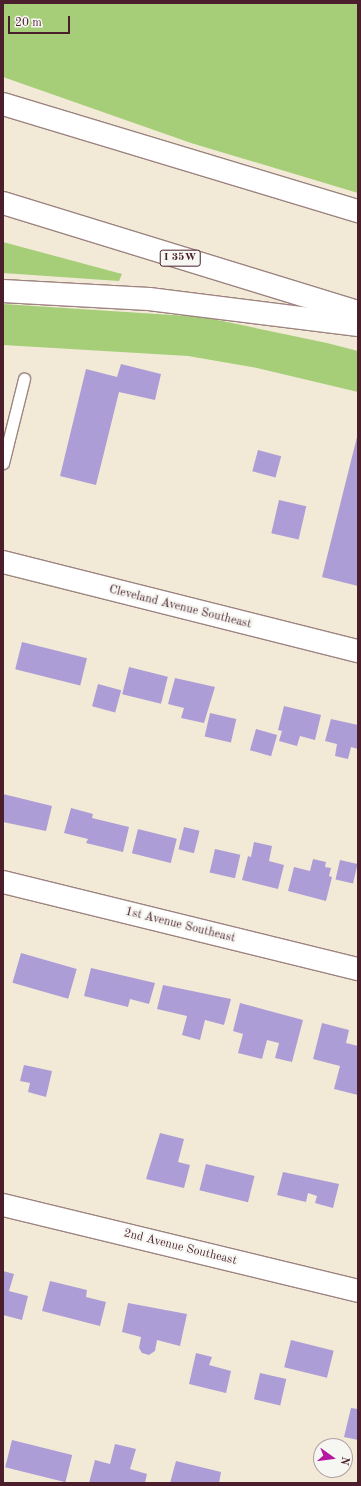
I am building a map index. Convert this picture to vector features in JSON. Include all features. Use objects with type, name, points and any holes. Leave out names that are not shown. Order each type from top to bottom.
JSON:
[{"type":"main road","points":[[3,104],[88,132]]},
{"type":"main road","points":[[3,110],[88,132],[358,211]]},
{"type":"main road","name":"I 35W","points":[[3,203],[358,312]]},
{"type":"main road","points":[[3,291],[149,299],[358,325]]},
{"type":"main road","name":"Cleveland Avenue Southeast","points":[[3,562],[358,651]]},
{"type":"main road","name":"1st Avenue Southeast","points":[[3,882],[358,969]]},
{"type":"main road","name":"2nd Avenue Southeast","points":[[3,1205],[358,1291]]},
{"type":"lane","points":[[3,463],[24,379]]},
{"type":"green space","points":[[3,3],[358,3],[358,193],[191,143],[3,77]]},
{"type":"green space","points":[[3,242],[122,274],[119,281],[3,273]]},
{"type":"green space","points":[[3,304],[203,317],[327,343],[358,351],[358,392],[257,368],[188,356],[3,345]]},
{"type":"building","points":[[121,364],[161,374],[155,400],[119,392],[96,485],[60,476],[86,369],[117,377]]},
{"type":"building","points":[[358,437],[358,586],[322,577]]},
{"type":"building","points":[[258,450],[281,456],[275,477],[252,471]]},
{"type":"building","points":[[279,500],[306,506],[299,539],[271,533]]},
{"type":"building","points":[[22,642],[87,658],[80,685],[15,669]]},
{"type":"building","points":[[129,667],[168,677],[161,704],[122,694]]},
{"type":"building","points":[[175,678],[215,687],[204,723],[181,718],[184,708],[168,704]]},
{"type":"building","points":[[98,684],[121,690],[115,712],[92,706]]},
{"type":"building","points":[[284,706],[321,715],[315,740],[300,736],[297,746],[279,741],[282,731],[278,730]]},
{"type":"building","points":[[210,713],[236,719],[231,742],[205,736]]},
{"type":"building","points":[[331,719],[358,725],[358,749],[351,747],[348,759],[335,756],[337,744],[325,741]]},
{"type":"building","points":[[256,729],[277,735],[271,756],[250,750]]},
{"type":"building","points":[[3,794],[52,806],[46,831],[3,822]]},
{"type":"building","points":[[71,808],[93,814],[92,818],[129,827],[123,852],[86,843],[88,839],[64,833]]},
{"type":"building","points":[[184,827],[200,831],[194,853],[178,849]]},
{"type":"building","points":[[138,829],[177,839],[171,863],[132,853]]},
{"type":"building","points":[[254,842],[272,846],[269,861],[284,865],[278,889],[242,880],[248,856],[251,857]]},
{"type":"building","points":[[215,849],[240,855],[235,878],[210,872]]},
{"type":"building","points":[[313,859],[326,862],[325,867],[331,868],[329,876],[332,877],[326,901],[288,891],[294,867],[310,871]]},
{"type":"building","points":[[340,860],[358,864],[353,884],[336,879]]},
{"type":"building","points":[[21,953],[77,969],[68,999],[12,983]]},
{"type":"building","points":[[91,968],[155,983],[149,1004],[130,999],[128,1007],[84,996]]},
{"type":"building","points":[[163,985],[231,999],[224,1025],[205,1020],[200,1040],[182,1035],[187,1016],[157,1009]]},
{"type":"building","points":[[240,1003],[303,1020],[292,1062],[275,1058],[279,1043],[267,1040],[262,1059],[238,1053],[243,1034],[233,1031]]},
{"type":"building","points":[[322,1023],[349,1030],[346,1043],[358,1046],[358,1095],[334,1089],[340,1066],[313,1059]]},
{"type":"building","points":[[24,1065],[52,1071],[46,1097],[28,1092],[30,1083],[20,1081]]},
{"type":"building","points":[[160,1133],[184,1139],[178,1162],[190,1165],[184,1188],[146,1179]]},
{"type":"building","points":[[206,1164],[255,1176],[248,1202],[199,1190]]},
{"type":"building","points":[[283,1172],[339,1184],[333,1208],[315,1203],[317,1196],[308,1193],[306,1202],[277,1195]]},
{"type":"building","points":[[3,1271],[14,1274],[9,1291],[28,1296],[22,1320],[3,1315]]},
{"type":"building","points":[[50,1281],[87,1290],[86,1297],[106,1302],[100,1326],[42,1311]]},
{"type":"building","points":[[128,1303],[187,1314],[180,1346],[157,1340],[155,1351],[149,1355],[142,1353],[139,1348],[141,1337],[122,1332]]},
{"type":"building","points":[[291,1340],[334,1351],[327,1378],[284,1367]]},
{"type":"building","points":[[196,1353],[212,1357],[209,1365],[231,1371],[226,1393],[189,1384]]},
{"type":"building","points":[[260,1373],[286,1379],[280,1405],[254,1399]]},
{"type":"building","points":[[351,1408],[358,1409],[358,1440],[344,1437]]},
{"type":"building","points":[[12,1440],[72,1455],[65,1482],[5,1467]]},
{"type":"building","points":[[115,1444],[136,1449],[130,1469],[147,1474],[145,1483],[89,1483],[95,1460],[110,1464]]},
{"type":"building","points":[[176,1461],[221,1472],[219,1483],[170,1483]]}]
